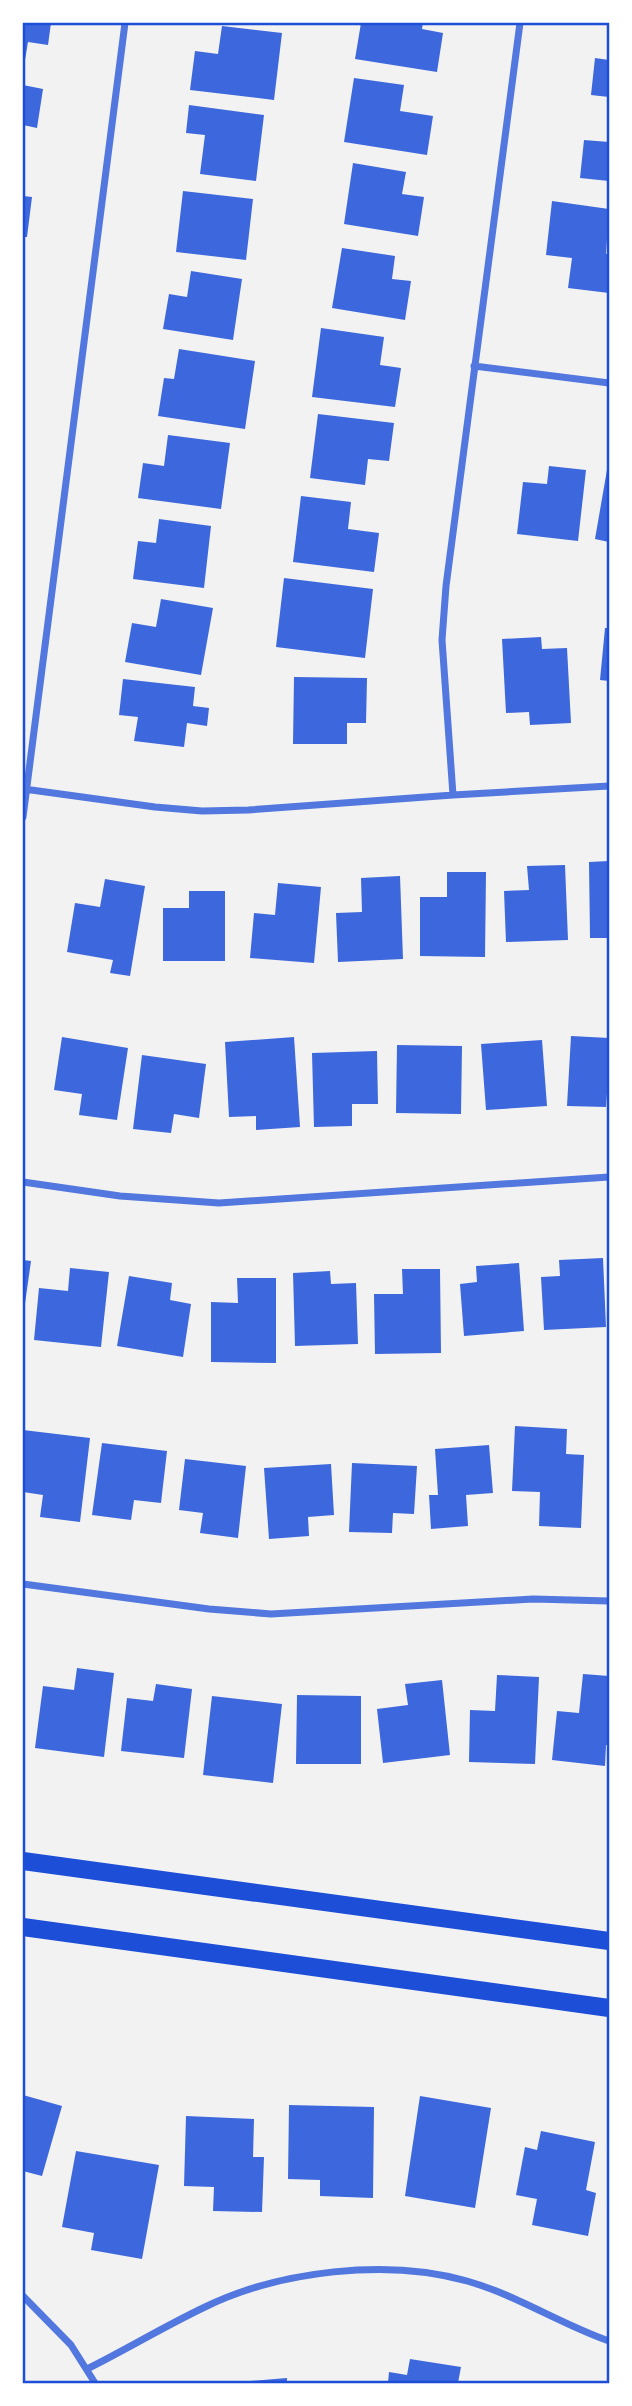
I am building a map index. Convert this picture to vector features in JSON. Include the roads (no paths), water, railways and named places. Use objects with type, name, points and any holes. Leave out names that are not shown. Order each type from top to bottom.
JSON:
[{"type":"main road","points":[[23,1861],[609,1941]]},
{"type":"main road","points":[[23,1927],[609,2007]]},
{"type":"street","points":[[23,817],[24,789],[125,23]]},
{"type":"street","points":[[453,795],[442,640],[446,586],[520,23]]},
{"type":"street","points":[[474,366],[609,383]]},
{"type":"street","points":[[24,789],[202,811],[609,786]]},
{"type":"street","points":[[23,1182],[120,1196],[219,1203],[609,1177]]},
{"type":"street","points":[[23,1584],[209,1609],[271,1614],[533,1599],[609,1601]]},
{"type":"street","points":[[87,2369],[206,2306],[237,2294],[305,2276],[369,2270],[427,2273],[464,2280],[499,2291],[609,2341]]},
{"type":"street","points":[[23,2296],[71,2345],[95,2383]]}]
